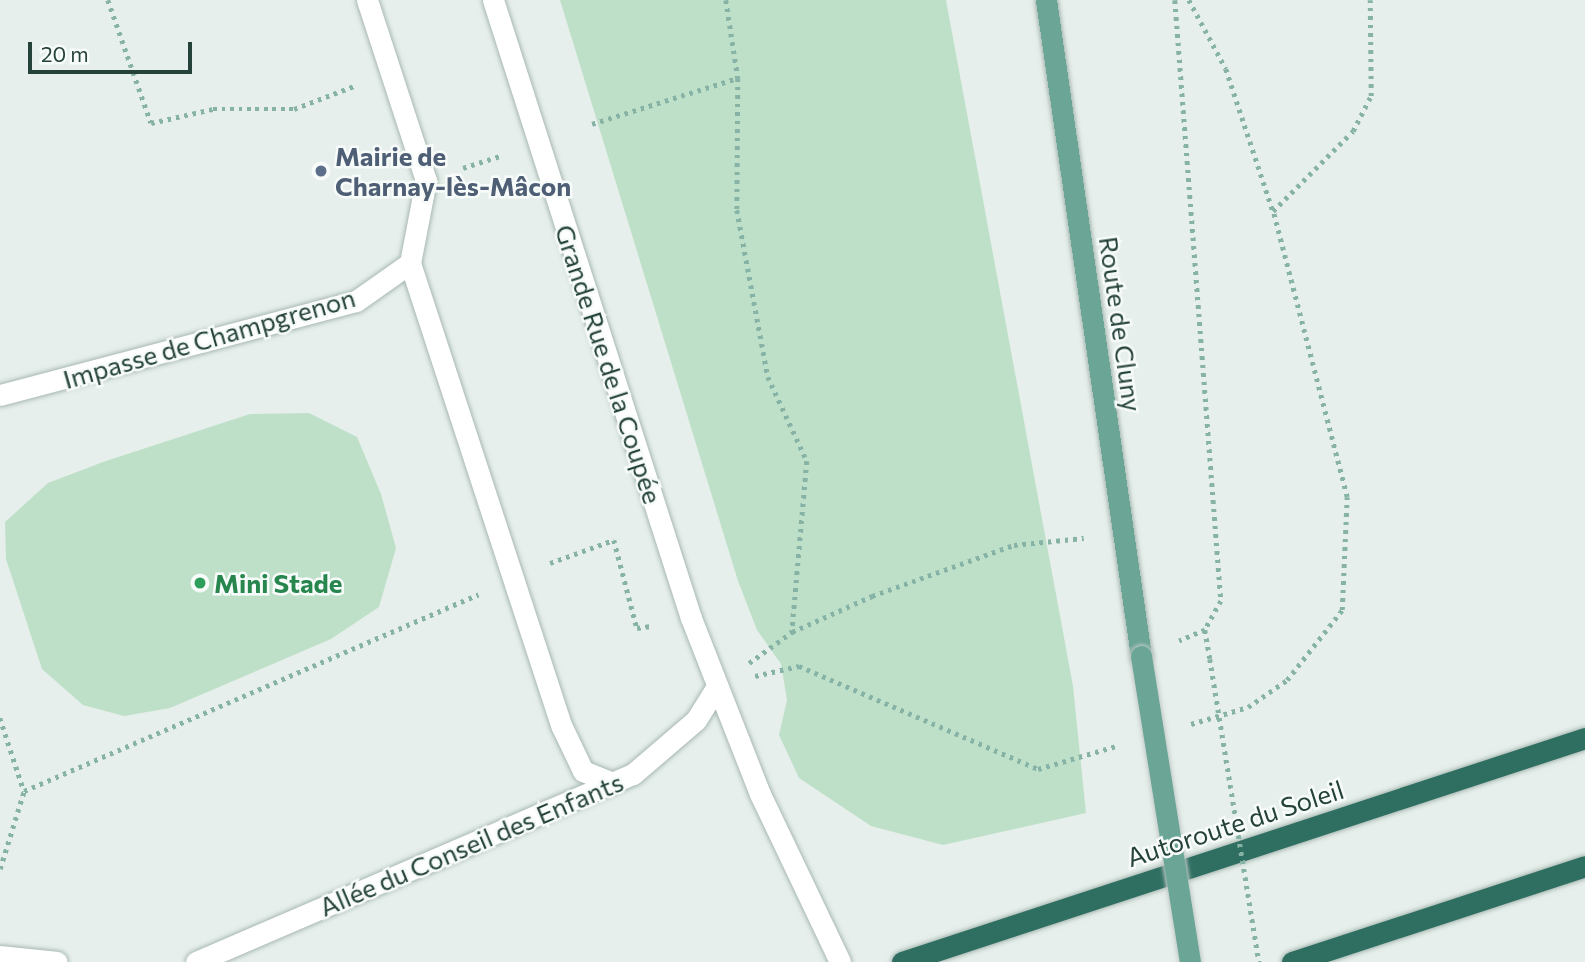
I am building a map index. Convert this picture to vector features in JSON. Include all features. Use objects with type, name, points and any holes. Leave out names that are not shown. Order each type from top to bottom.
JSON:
[{"type":"highway","name":"Autoroute du Soleil","points":[[902,962],[1585,738]]},
{"type":"highway","points":[[1292,962],[1585,866]]},
{"type":"main road","name":"Route de Cluny","points":[[1046,0],[1141,656],[1190,962]]},
{"type":"street","points":[[367,0],[426,180],[410,263],[513,580],[578,760],[583,771],[613,783]]},
{"type":"street","name":"Grande Rue de la Coupée","points":[[493,0],[691,618],[760,794],[840,962]]},
{"type":"street","name":"Impasse de Champgrenon","points":[[0,395],[356,302],[410,263]]},
{"type":"street","name":"Allée du Conseil des Enfants","points":[[195,962],[613,783],[665,752],[696,720],[717,686]]},
{"type":"street","points":[[0,956],[57,962]]},
{"type":"path","points":[[108,0],[150,123],[213,109],[294,109],[391,72]]},
{"type":"path","points":[[726,0],[738,78],[737,209],[768,377],[807,461],[793,632]]},
{"type":"path","points":[[1175,0],[1221,601],[1205,630],[1259,962]]},
{"type":"path","points":[[1182,726],[1248,707],[1287,680],[1342,610],[1347,497],[1273,211],[1226,69],[1189,0]]},
{"type":"path","points":[[1273,211],[1353,131],[1371,96],[1370,0]]},
{"type":"path","points":[[592,124],[738,78]]},
{"type":"path","points":[[717,686],[793,632],[1013,545],[1123,535]]},
{"type":"path","points":[[560,559],[614,540],[637,628],[691,618]]},
{"type":"path","points":[[24,791],[513,580]]},
{"type":"path","points":[[1141,656],[1205,630]]},
{"type":"path","points":[[717,686],[799,666],[1038,769],[1130,742]]},
{"type":"path","points":[[0,718],[24,791],[0,869]]},
{"type":"green space","points":[[560,0],[946,0],[1073,686],[1086,813],[943,845],[871,826],[799,778],[779,735],[787,700],[781,664],[757,630],[738,581]]},
{"type":"green space","name":"Mini Stade","points":[[309,413],[357,437],[381,494],[396,548],[379,607],[331,639],[170,708],[124,716],[83,705],[42,669],[6,559],[5,522],[48,483],[103,462],[250,414]]},
{"type":"place","name":"Mairie de Charnay-lès-Mâcon","points":[[321,171]]},
{"type":"place","name":"Mini Stade","points":[[200,583]]}]
